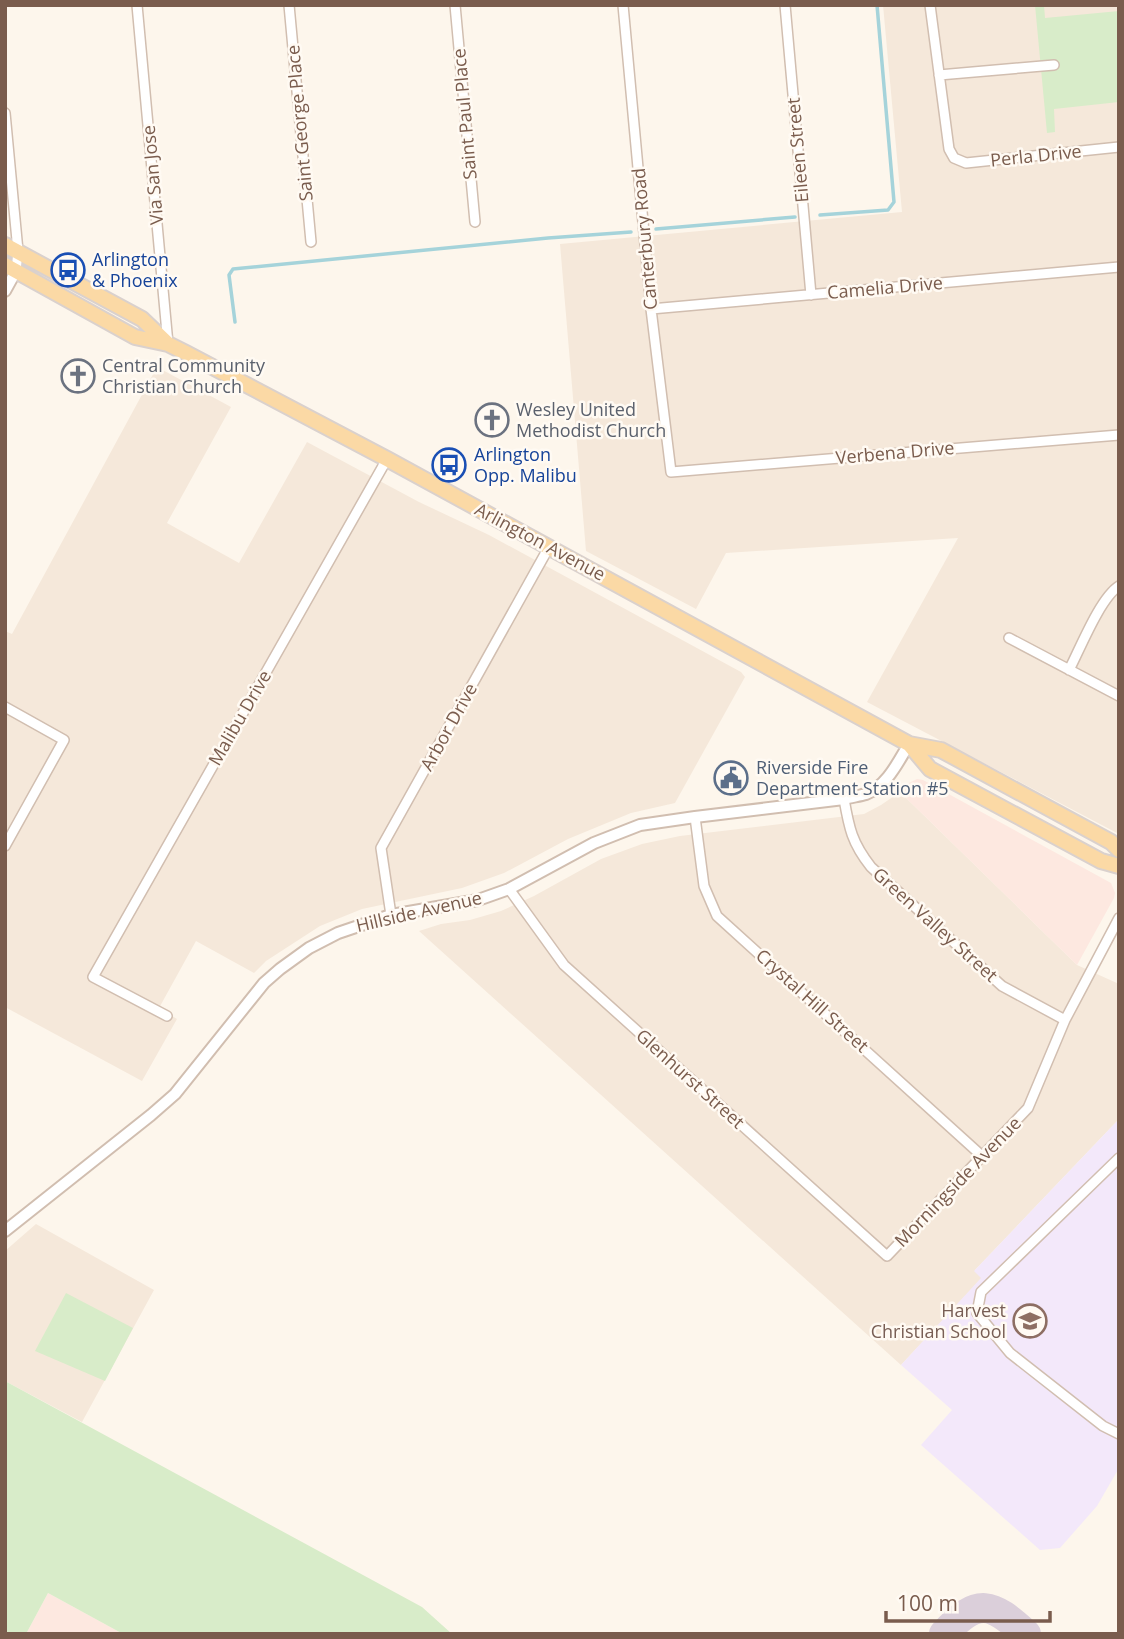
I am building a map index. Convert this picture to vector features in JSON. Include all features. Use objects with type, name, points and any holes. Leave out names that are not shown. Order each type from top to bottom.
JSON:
[{"type":"main road","name":"Arlington Avenue","points":[[11,248],[142,319],[169,344],[387,459],[909,744],[941,750],[1111,842],[1119,850]]},
{"type":"main road","name":"Arlington Avenue","points":[[11,268],[135,337],[169,344]]},
{"type":"main road","name":"Arlington Avenue","points":[[909,744],[930,769],[1101,861],[1119,866]]},
{"type":"street","name":"Via San Jose","points":[[137,5],[169,344]]},
{"type":"street","name":"Saint George Place","points":[[289,5],[311,242]]},
{"type":"street","name":"Saint Paul Place","points":[[456,5],[475,222]]},
{"type":"street","name":"Canterbury Road","points":[[623,5],[651,309],[671,472]]},
{"type":"street","name":"Eileen Street","points":[[785,5],[811,295]]},
{"type":"street","points":[[930,5],[939,75],[1054,65]]},
{"type":"street","name":"Perla Drive","points":[[939,75],[949,149],[954,158],[966,163],[1119,147]]},
{"type":"street","points":[[5,113],[11,248],[11,268],[5,291]]},
{"type":"street","name":"Camelia Drive","points":[[651,309],[1119,267]]},
{"type":"street","name":"Verbena Drive","points":[[671,472],[1119,435]]},
{"type":"street","name":"Malibu Drive","points":[[167,1016],[93,977],[387,459]]},
{"type":"street","name":"Arbor Drive","points":[[391,915],[381,848],[549,547]]},
{"type":"street","points":[[1069,670],[1101,606],[1119,586]]},
{"type":"street","points":[[1009,638],[1119,696]]},
{"type":"street","points":[[5,707],[64,740],[5,846]]},
{"type":"street","name":"Hillside Avenue","points":[[5,1231],[176,1094],[264,983],[309,948],[338,933],[391,915],[478,900],[509,889],[594,843],[639,825],[866,794],[885,780],[909,744]]},
{"type":"street","name":"Green Valley Street","points":[[844,799],[851,834],[871,867],[1002,986],[1065,1020]]},
{"type":"street","name":"Crystal Hill Street","points":[[695,817],[704,886],[717,916],[982,1156]]},
{"type":"street","name":"Glenhurst Street","points":[[509,889],[564,965],[887,1256]]},
{"type":"street","name":"Morningside Avenue","points":[[887,1256],[1028,1108],[1065,1020],[1119,918]]},
{"type":"street","points":[[1119,1158],[981,1292],[977,1313],[1010,1353],[1102,1426],[1119,1434]]},
{"type":"shaded area","points":[[883,5],[1119,5],[1119,834],[867,702],[958,538],[726,553],[696,609],[586,551],[560,244],[902,212]]},
{"type":"shaded area","points":[[157,367],[231,407],[167,523],[239,563],[307,442],[419,502],[489,535],[741,672],[745,677],[675,803],[631,813],[568,839],[504,873],[462,888],[362,909],[320,926],[266,961],[254,973],[196,941],[159,1008],[177,1019],[142,1081],[5,1007],[5,631],[12,634]]},
{"type":"shaded area","points":[[917,779],[1111,883],[1114,898],[1077,965],[900,792]]},
{"type":"shaded area","points":[[900,792],[1077,965],[1119,984],[1119,1119],[975,1270],[982,1278],[901,1365],[419,931],[501,911],[601,859],[642,844],[680,836],[864,814]]},
{"type":"shaded area","name":"Harvest Christian School","points":[[1119,1119],[1119,1468],[1097,1506],[1060,1548],[1040,1550],[921,1445],[952,1410],[901,1365],[981,1278],[974,1271]]},
{"type":"shaded area","points":[[36,1224],[154,1290],[82,1422],[5,1381],[5,1251]]},
{"type":"shaded area","points":[[48,1593],[123,1634],[26,1634]]},
{"type":"green space","points":[[1035,5],[1044,5],[1045,18],[1119,11],[1119,102],[1054,109],[1055,132],[1047,133]]},
{"type":"green space","points":[[66,1293],[133,1328],[105,1381],[35,1351]]},
{"type":"green space","points":[[5,1381],[422,1607],[452,1634],[123,1634],[48,1593],[26,1634],[5,1634]]},
{"type":"waterway","points":[[820,215],[888,210],[894,202],[877,5]]},
{"type":"waterway","points":[[656,229],[795,217]]},
{"type":"waterway","points":[[235,322],[229,275],[233,269],[631,232]]},
{"type":"taxiway","points":[[944,1634],[966,1614],[985,1608],[1004,1616],[1026,1634]]},
{"type":"place","name":"Arlington & Phoenix","points":[[68,270]]},
{"type":"place","name":"Central Community Christian Church","points":[[78,376]]},
{"type":"place","name":"Wesley United Methodist Church","points":[[492,420]]},
{"type":"place","name":"Arlington Opp. Malibu","points":[[449,465]]},
{"type":"place","name":"Riverside Fire Department Station #5","points":[[731,778]]},
{"type":"place","name":"Harvest Christian School","points":[[1030,1321]]}]
